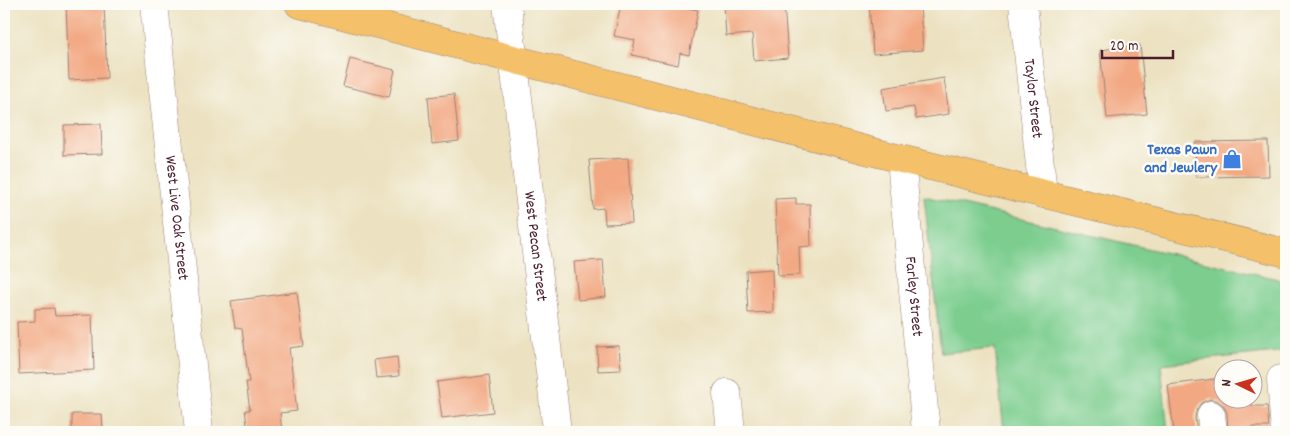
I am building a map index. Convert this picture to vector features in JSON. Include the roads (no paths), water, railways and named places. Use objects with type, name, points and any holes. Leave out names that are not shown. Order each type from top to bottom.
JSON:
[{"type":"main road","points":[[299,4],[901,159],[1286,253]]},
{"type":"street","name":"West Live Oak Street","points":[[154,4],[199,432]]},
{"type":"street","name":"West Pecan Street","points":[[506,4],[558,432]]},
{"type":"street","name":"Taylor Street","points":[[1022,4],[1043,194]]},
{"type":"street","name":"Farley Street","points":[[901,159],[926,432]]},
{"type":"street","points":[[1285,432],[1281,379],[1286,378]]},
{"type":"street","points":[[727,393],[731,432]]},
{"type":"place","name":"Texas Pawn and Jewlery","points":[[1232,159]]}]
